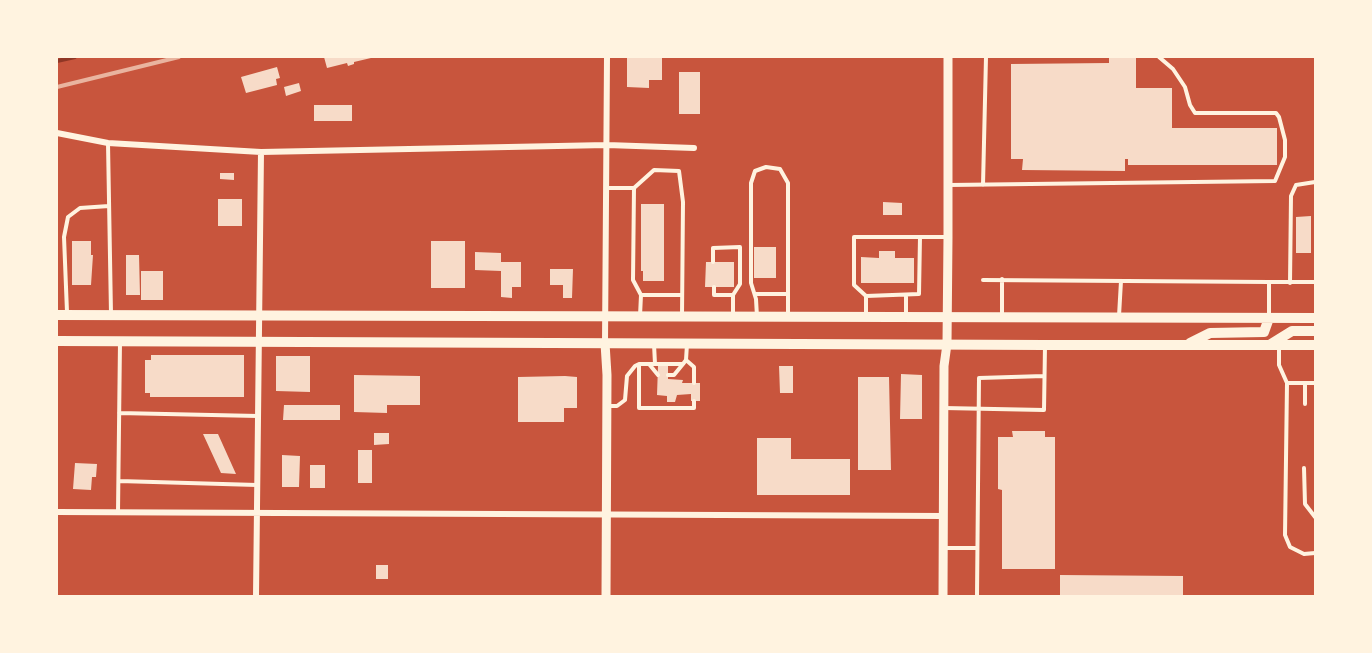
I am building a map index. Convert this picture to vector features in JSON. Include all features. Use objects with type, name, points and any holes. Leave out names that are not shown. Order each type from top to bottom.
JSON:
[{"type":"main road","points":[[62,315],[1315,318]]},
{"type":"main road","points":[[1187,345],[1210,333],[1264,332],[1269,318]]},
{"type":"main road","points":[[1274,345],[1292,331],[1315,331]]},
{"type":"main road","points":[[57,341],[1315,345]]},
{"type":"street","points":[[606,596],[607,57]]},
{"type":"street","points":[[943,596],[948,57]]},
{"type":"street","points":[[57,133],[108,143],[261,152],[608,145],[694,148]]},
{"type":"street","points":[[256,596],[261,152]]},
{"type":"street","points":[[57,512],[944,516]]},
{"type":"lane","points":[[983,185],[986,57]]},
{"type":"lane","points":[[948,185],[1275,182],[1280,175],[1285,157],[1285,140],[1280,117],[1276,113],[1195,113],[1185,87],[1173,69],[1159,57]]},
{"type":"lane","points":[[108,143],[111,315]]},
{"type":"lane","points":[[757,317],[751,277],[752,176],[761,168],[780,169],[788,183],[788,317]]},
{"type":"lane","points":[[607,188],[634,188],[654,170],[679,171],[683,202],[681,317]]},
{"type":"lane","points":[[1290,282],[1291,196],[1296,184],[1315,182]]},
{"type":"lane","points":[[634,188],[633,280],[641,295],[640,317]]},
{"type":"lane","points":[[62,315],[64,237],[68,217],[80,208],[109,206]]},
{"type":"lane","points":[[920,237],[919,294],[866,296],[854,285],[854,237],[920,237],[948,237]]},
{"type":"lane","points":[[713,262],[713,248],[740,247],[740,284],[733,295],[733,317]]},
{"type":"lane","points":[[983,279],[1315,282]]},
{"type":"lane","points":[[1002,279],[1002,317]]},
{"type":"lane","points":[[1119,318],[1121,281]]},
{"type":"lane","points":[[1269,282],[1269,318]]},
{"type":"lane","points":[[714,287],[714,295],[733,295]]},
{"type":"lane","points":[[754,294],[788,294]]},
{"type":"lane","points":[[906,294],[906,318]]},
{"type":"lane","points":[[641,295],[682,295]]},
{"type":"lane","points":[[866,296],[866,317]]},
{"type":"lane","points":[[118,513],[120,342]]},
{"type":"lane","points":[[654,343],[655,364]]},
{"type":"lane","points":[[668,375],[674,375],[685,362],[687,343]]},
{"type":"lane","points":[[944,408],[1044,410],[1045,345]]},
{"type":"lane","points":[[1274,345],[1287,383],[1285,536],[1290,547],[1304,554],[1315,554]]},
{"type":"lane","points":[[607,406],[617,406],[625,400],[627,376],[631,369],[639,364],[685,362],[694,367],[694,383]]},
{"type":"lane","points":[[639,364],[639,408],[694,408],[694,401]]},
{"type":"lane","points":[[648,364],[658,375]]},
{"type":"lane","points":[[977,596],[979,378],[1044,376]]},
{"type":"lane","points":[[1287,383],[1315,383]]},
{"type":"lane","points":[[1305,383],[1305,404]]},
{"type":"lane","points":[[119,413],[258,416]]},
{"type":"lane","points":[[1304,468],[1305,504],[1315,518]]},
{"type":"lane","points":[[118,481],[257,485]]},
{"type":"lane","points":[[944,548],[977,548]]},
{"type":"building","points":[[324,57],[371,58],[354,62],[348,66],[347,63],[327,68]]},
{"type":"building","points":[[627,57],[662,57],[662,80],[649,80],[649,88],[627,87]]},
{"type":"building","points":[[1109,57],[1136,57],[1136,88],[1172,88],[1172,128],[1277,128],[1277,165],[1128,165],[1128,159],[1125,159],[1125,171],[1022,170],[1023,159],[1011,159],[1011,64],[1109,63]]},
{"type":"building","points":[[277,67],[280,78],[276,79],[277,85],[246,93],[241,77]]},
{"type":"building","points":[[679,72],[700,72],[700,114],[679,114]]},
{"type":"building","points":[[299,83],[301,91],[286,96],[284,87]]},
{"type":"building","points":[[314,105],[352,105],[352,121],[314,121]]},
{"type":"building","points":[[220,173],[234,173],[234,180],[220,179]]},
{"type":"building","points":[[218,199],[242,199],[242,226],[218,226]]},
{"type":"building","points":[[883,202],[902,203],[902,215],[883,215]]},
{"type":"building","points":[[641,204],[664,204],[664,281],[643,281]]},
{"type":"building","points":[[1311,216],[1311,253],[1296,253],[1296,217]]},
{"type":"building","points":[[72,241],[91,241],[91,255],[93,255],[91,285],[72,285]]},
{"type":"building","points":[[431,241],[465,241],[465,288],[431,288]]},
{"type":"building","points":[[754,247],[776,247],[776,278],[754,278]]},
{"type":"building","points":[[879,251],[895,251],[895,258],[914,258],[914,283],[861,283],[861,257],[879,258]]},
{"type":"building","points":[[475,252],[501,253],[501,262],[521,262],[521,287],[512,287],[512,298],[501,297],[501,271],[475,270]]},
{"type":"building","points":[[126,255],[139,255],[140,295],[126,295]]},
{"type":"building","points":[[706,262],[734,262],[734,287],[705,287]]},
{"type":"building","points":[[550,269],[573,269],[572,298],[563,298],[563,285],[550,285]]},
{"type":"building","points":[[141,271],[163,271],[163,300],[141,300]]},
{"type":"building","points":[[151,355],[244,355],[244,397],[150,397],[150,393],[145,393],[145,360],[151,360]]},
{"type":"building","points":[[276,356],[310,356],[310,392],[276,391]]},
{"type":"building","points":[[658,366],[668,366],[668,379],[683,380],[682,383],[700,383],[700,401],[691,401],[691,394],[677,395],[675,402],[667,402],[667,396],[657,395]]},
{"type":"building","points":[[779,366],[793,366],[793,393],[780,393]]},
{"type":"building","points":[[901,374],[922,375],[922,419],[900,419]]},
{"type":"building","points":[[354,375],[420,376],[420,405],[387,405],[387,413],[354,412]]},
{"type":"building","points":[[518,377],[577,377],[577,408],[564,408],[564,422],[518,422]]},
{"type":"building","points":[[858,377],[889,377],[891,470],[858,470]]},
{"type":"building","points":[[284,405],[340,405],[340,420],[283,420]]},
{"type":"building","points":[[1012,431],[1045,431],[1045,437],[1055,437],[1055,569],[1002,569],[1002,490],[998,489],[998,437],[1013,437]]},
{"type":"building","points":[[374,433],[389,433],[389,444],[374,445]]},
{"type":"building","points":[[203,434],[218,434],[236,474],[221,473]]},
{"type":"building","points":[[757,438],[791,438],[791,459],[850,459],[850,495],[757,495]]},
{"type":"building","points":[[358,450],[372,450],[372,483],[358,483]]},
{"type":"building","points":[[282,455],[300,456],[299,487],[282,487]]},
{"type":"building","points":[[75,463],[97,464],[96,477],[92,477],[91,490],[73,489]]},
{"type":"building","points":[[310,465],[325,465],[325,488],[310,488]]},
{"type":"building","points":[[376,565],[388,565],[388,579],[376,579]]},
{"type":"building","points":[[1060,575],[1183,576],[1183,596],[1060,596]]},
{"type":"waterway","points":[[57,61],[75,57]]},
{"type":"railway","points":[[57,87],[179,57]]}]
